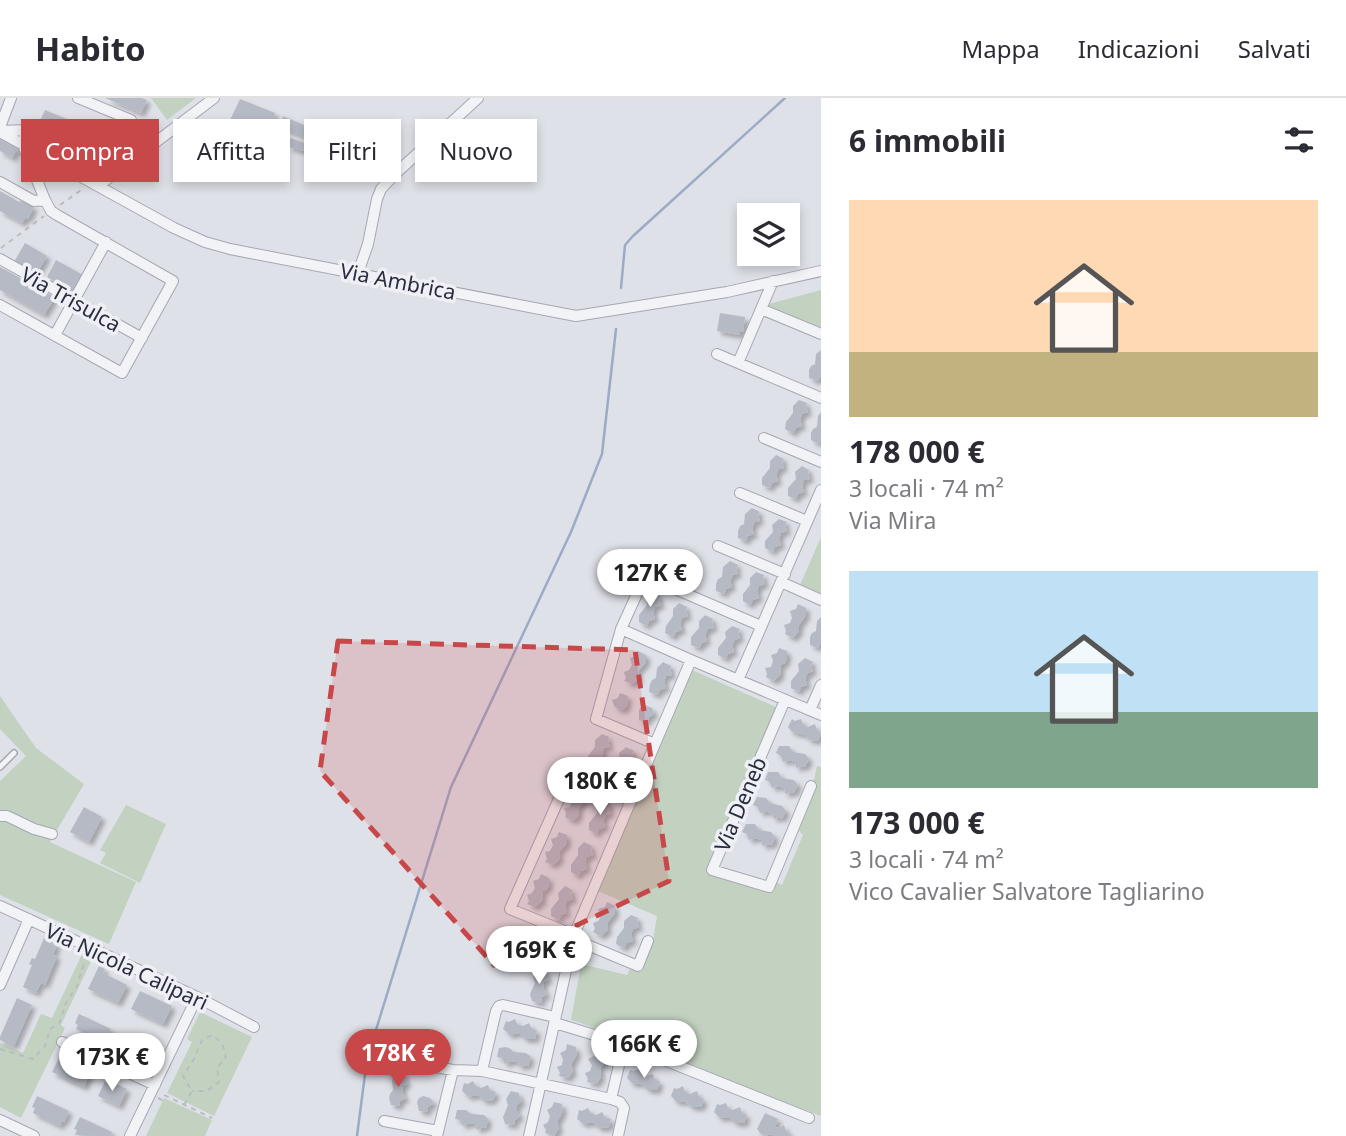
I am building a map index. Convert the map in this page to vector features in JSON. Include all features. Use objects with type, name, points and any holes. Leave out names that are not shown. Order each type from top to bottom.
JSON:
[{"type":"street","points":[[0,130],[11,98]]},
{"type":"street","points":[[78,98],[129,119]]},
{"type":"street","points":[[98,186],[214,98]]},
{"type":"street","points":[[358,273],[381,189],[478,98]]},
{"type":"street","name":"Via Ambrica","points":[[0,130],[21,130]]},
{"type":"street","points":[[0,182],[34,201],[45,200]]},
{"type":"street","points":[[0,304],[122,373],[173,281],[51,211],[38,182]]},
{"type":"street","name":"Via Ambrica","points":[[91,182],[174,228],[205,242],[230,249],[576,316],[727,292],[821,271]]},
{"type":"street","points":[[55,335],[106,242]]},
{"type":"street","name":"Via Trisulca","points":[[0,259],[142,338]]},
{"type":"street","points":[[738,363],[773,281]]},
{"type":"street","points":[[761,309],[821,334]]},
{"type":"street","points":[[717,354],[821,398]]},
{"type":"street","points":[[764,438],[821,462]]},
{"type":"street","points":[[738,680],[807,521],[817,508],[821,490]]},
{"type":"street","points":[[740,493],[807,521]]},
{"type":"street","points":[[718,546],[821,600]]},
{"type":"street","points":[[654,744],[596,719],[621,629],[645,576],[761,626]]},
{"type":"street","points":[[621,629],[821,715]]},
{"type":"street","points":[[529,1136],[574,937],[691,660]]},
{"type":"street","points":[[810,710],[821,685]]},
{"type":"street","name":"Via Deneb","points":[[785,700],[712,870],[769,887],[811,786]]},
{"type":"street","points":[[631,801],[570,774],[510,909],[638,966],[648,940]]},
{"type":"street","points":[[0,816],[7,816],[52,834]]},
{"type":"street","name":"Via Nicola Calipari","points":[[0,906],[254,1027]]},
{"type":"street","points":[[0,985],[29,919]]},
{"type":"street","points":[[130,1136],[197,998]]},
{"type":"street","points":[[482,1071],[496,1010],[503,1005],[624,1044],[809,1118]]},
{"type":"street","points":[[62,1042],[155,1085]]},
{"type":"street","points":[[611,1099],[624,1044]]},
{"type":"street","points":[[424,1065],[482,1071],[620,1102],[624,1108],[618,1136]]},
{"type":"street","points":[[383,1121],[438,1134],[453,1070]]},
{"type":"street","points":[[0,1120],[34,1136]]},
{"type":"lane","points":[[0,767],[14,753]]},
{"type":"path","points":[[547,925],[542,942],[549,947],[550,954],[569,959]]},
{"type":"path","points":[[0,1049],[33,1059],[45,1046],[50,1029],[59,1024],[66,1003],[77,986],[86,956]]},
{"type":"path","points":[[212,1035],[222,1043],[226,1057],[217,1068],[219,1082],[207,1091],[192,1091],[183,1076],[202,1040],[212,1035]]},
{"type":"path","points":[[184,1105],[192,1091]]},
{"type":"path","points":[[164,1095],[212,1118]]},
{"type":"highlighted area","points":[[338,641],[635,650],[669,881],[494,965],[320,771]]},
{"type":"green space","points":[[151,98],[196,98],[167,120]]},
{"type":"green space","points":[[821,290],[821,328],[765,305]]},
{"type":"green space","points":[[821,537],[821,594],[800,585]]},
{"type":"green space","points":[[692,670],[776,707],[706,873],[771,892],[775,882],[782,885],[803,835],[799,831],[810,800],[817,766],[821,767],[821,1116],[637,1046],[637,1042],[571,1020],[581,964],[627,975],[631,967],[641,972],[653,941],[657,916],[598,891]]},
{"type":"green space","points":[[0,696],[36,748],[84,784],[50,842],[136,882],[109,944],[0,895],[0,781],[26,756],[0,729]]},
{"type":"green space","points":[[126,805],[166,824],[140,883],[100,863],[106,853],[100,850]]},
{"type":"green space","points":[[535,925],[567,939],[561,966],[528,960]]},
{"type":"green space","points":[[82,954],[92,959],[61,1025],[65,1028],[21,1118],[0,1107],[0,1043],[23,1053],[41,1014],[52,1018]]},
{"type":"green space","points":[[200,1012],[252,1037],[214,1116],[167,1093],[192,1042],[187,1039]]},
{"type":"green space","points":[[164,1098],[212,1120],[205,1136],[146,1136]]},
{"type":"building","points":[[105,98],[142,98],[147,100],[141,113]]},
{"type":"building","points":[[240,99],[275,113],[274,119],[230,119]]},
{"type":"building","points":[[45,110],[67,119],[41,119]]},
{"type":"building","points":[[290,119],[304,125],[304,137],[290,131]]},
{"type":"building","points":[[0,138],[18,148],[12,158],[0,151]]},
{"type":"building","points":[[290,138],[304,143],[303,151],[290,148]]},
{"type":"building","points":[[0,191],[34,207],[28,219],[26,217],[22,223],[0,211]]},
{"type":"building","points":[[25,243],[47,256],[36,275],[14,262]]},
{"type":"building","points":[[56,260],[83,275],[73,292],[47,277]]},
{"type":"building","points":[[0,267],[55,297],[44,315],[0,290]]},
{"type":"building","points":[[720,313],[745,317],[743,332],[740,331],[740,335],[717,331]]},
{"type":"building","points":[[821,350],[821,376],[817,381],[809,378],[809,370],[815,364],[816,354]]},
{"type":"building","points":[[799,400],[807,403],[808,412],[802,414],[802,426],[796,428],[793,433],[785,429],[786,422],[793,413],[793,406]]},
{"type":"building","points":[[821,412],[819,444],[811,440],[811,433],[817,427]]},
{"type":"building","points":[[776,455],[784,459],[784,468],[779,469],[776,475],[778,481],[772,483],[770,488],[762,485],[762,478]]},
{"type":"building","points":[[802,466],[809,470],[810,479],[804,480],[804,492],[798,494],[796,499],[788,496],[788,488],[796,479],[795,472]]},
{"type":"building","points":[[752,508],[760,512],[760,521],[755,522],[752,528],[754,534],[748,536],[746,541],[738,538],[738,531],[744,524],[745,514]]},
{"type":"building","points":[[779,519],[787,522],[787,531],[781,533],[781,545],[775,547],[773,552],[765,548],[765,541],[773,532],[772,525]]},
{"type":"building","points":[[730,561],[738,565],[738,574],[733,575],[730,581],[732,587],[726,589],[724,594],[716,591],[716,584],[722,577],[723,567]]},
{"type":"building","points":[[756,572],[764,575],[765,584],[759,586],[759,598],[753,600],[750,605],[743,601],[743,594],[750,585],[750,578]]},
{"type":"building","points":[[653,593],[660,596],[661,605],[655,607],[655,619],[649,621],[647,626],[639,622],[639,615],[647,605],[646,599]]},
{"type":"building","points":[[679,603],[687,607],[688,616],[682,618],[682,630],[676,632],[673,637],[665,633],[666,626],[673,616],[673,609]]},
{"type":"building","points":[[798,604],[806,608],[806,615],[793,638],[785,634],[784,625],[790,623],[790,611],[796,609]]},
{"type":"building","points":[[705,615],[713,619],[714,628],[708,629],[705,635],[707,641],[699,648],[691,645],[691,637]]},
{"type":"building","points":[[821,617],[821,643],[818,648],[810,645],[810,637],[816,631],[817,621]]},
{"type":"building","points":[[732,626],[740,629],[740,638],[735,640],[732,645],[734,652],[728,654],[726,659],[718,655],[718,648],[726,638],[725,632]]},
{"type":"building","points":[[779,648],[787,651],[787,658],[781,665],[780,675],[774,681],[766,677],[765,668],[771,667],[771,655],[777,653]]},
{"type":"building","points":[[638,651],[646,655],[646,662],[638,671],[639,678],[632,684],[624,681],[624,672],[629,670],[632,665],[630,658],[636,656]]},
{"type":"building","points":[[805,658],[813,662],[813,671],[808,673],[805,678],[807,685],[801,687],[799,692],[791,688],[791,681],[799,671],[798,664]]},
{"type":"building","points":[[663,662],[671,666],[672,675],[666,676],[666,688],[660,690],[657,695],[649,692],[650,684],[656,678],[657,668]]},
{"type":"building","points":[[620,693],[628,696],[627,706],[620,710],[614,706],[612,700],[618,698]]},
{"type":"building","points":[[645,705],[652,708],[654,714],[647,722],[639,720],[639,710]]},
{"type":"building","points":[[792,719],[801,719],[808,727],[815,724],[821,732],[818,741],[792,732],[788,727]]},
{"type":"building","points":[[602,734],[609,737],[610,747],[604,748],[604,760],[598,762],[595,767],[588,763],[588,756],[595,747],[595,740]]},
{"type":"building","points":[[779,746],[789,746],[793,752],[805,754],[809,759],[805,767],[796,768],[795,762],[789,760],[783,762],[781,756],[776,753]]},
{"type":"building","points":[[626,747],[634,751],[634,760],[629,761],[626,767],[628,773],[622,775],[620,780],[612,777],[612,769],[620,760],[619,753]]},
{"type":"building","points":[[768,772],[778,772],[782,778],[794,780],[798,785],[794,793],[785,794],[784,788],[778,786],[772,788],[770,782],[765,780]]},
{"type":"building","points":[[579,788],[586,791],[586,798],[579,808],[579,815],[573,821],[565,817],[564,808],[570,807],[570,795],[576,793]]},
{"type":"building","points":[[757,797],[766,798],[770,803],[782,806],[786,811],[782,819],[774,819],[772,814],[766,811],[760,813],[758,807],[753,805]]},
{"type":"building","points":[[603,800],[611,804],[611,813],[606,815],[603,820],[605,827],[599,829],[597,834],[589,830],[589,823]]},
{"type":"building","points":[[84,807],[102,817],[89,842],[70,832]]},
{"type":"building","points":[[746,824],[755,824],[759,830],[771,832],[775,837],[772,845],[763,846],[761,840],[756,838],[749,840],[747,834],[742,832]]},
{"type":"building","points":[[559,832],[567,835],[567,843],[559,852],[560,859],[553,865],[545,862],[545,852],[550,851],[553,845],[551,839],[557,837]]},
{"type":"building","points":[[584,842],[592,846],[593,855],[587,857],[587,869],[581,871],[578,876],[571,872],[571,865],[578,855],[578,848]]},
{"type":"building","points":[[541,874],[549,878],[549,885],[543,891],[542,901],[535,907],[527,904],[527,895],[532,893],[535,888],[533,881],[539,879]]},
{"type":"building","points":[[565,886],[572,890],[573,899],[567,901],[567,913],[561,915],[559,920],[551,916],[551,909],[559,899],[558,893]]},
{"type":"building","points":[[607,902],[615,906],[615,913],[607,923],[608,930],[601,936],[593,932],[593,923],[601,916],[598,909],[605,907]]},
{"type":"building","points":[[631,915],[638,918],[639,927],[633,929],[633,941],[627,943],[624,948],[616,944],[617,937],[624,928],[624,921]]},
{"type":"building","points":[[44,938],[57,944],[53,955],[57,956],[45,985],[41,983],[36,993],[23,987],[32,965],[29,964],[32,958],[35,959]]},
{"type":"building","points":[[99,966],[105,969],[103,973],[127,985],[118,1003],[88,989]]},
{"type":"building","points":[[538,969],[546,971],[549,979],[544,982],[543,988],[547,994],[542,997],[541,1003],[532,1001],[530,994],[535,983],[533,977]]},
{"type":"building","points":[[140,991],[172,1006],[163,1024],[131,1009]]},
{"type":"building","points":[[17,998],[32,1005],[14,1046],[0,1040],[0,1037]]},
{"type":"building","points":[[79,1014],[111,1029],[104,1043],[76,1029],[78,1025],[75,1023]]},
{"type":"building","points":[[515,1019],[517,1024],[523,1026],[529,1023],[532,1029],[537,1030],[535,1039],[525,1039],[517,1033],[510,1035],[503,1029],[506,1021]]},
{"type":"building","points":[[125,1036],[148,1044],[139,1059],[122,1051],[124,1046],[121,1045]]},
{"type":"building","points":[[567,1044],[576,1047],[577,1054],[571,1065],[573,1071],[568,1078],[559,1076],[557,1067],[562,1065],[560,1053],[566,1050]]},
{"type":"building","points":[[506,1047],[531,1057],[528,1066],[520,1067],[517,1062],[511,1061],[505,1064],[502,1058],[497,1057],[499,1048]]},
{"type":"building","points":[[595,1050],[604,1052],[605,1059],[600,1067],[601,1077],[596,1084],[587,1082],[585,1073],[590,1071],[592,1065],[588,1059],[594,1056]]},
{"type":"building","points":[[60,1056],[91,1071],[84,1087],[52,1072]]},
{"type":"building","points":[[639,1069],[641,1074],[653,1074],[655,1080],[660,1081],[657,1090],[648,1090],[640,1083],[633,1084],[627,1078],[630,1070]]},
{"type":"building","points":[[396,1073],[405,1074],[404,1078],[408,1083],[403,1086],[402,1092],[406,1098],[400,1101],[399,1106],[391,1105],[389,1098]]},
{"type":"building","points":[[106,1079],[127,1089],[119,1106],[98,1096]]},
{"type":"building","points":[[473,1081],[476,1086],[481,1088],[488,1085],[490,1090],[496,1092],[493,1100],[484,1101],[475,1095],[469,1097],[462,1091],[464,1083]]},
{"type":"building","points":[[683,1086],[685,1092],[690,1094],[697,1091],[699,1097],[704,1099],[701,1107],[692,1107],[684,1101],[677,1102],[671,1096],[674,1088]]},
{"type":"building","points":[[511,1091],[519,1093],[522,1101],[517,1105],[516,1110],[520,1116],[514,1125],[505,1124],[503,1117],[508,1105],[506,1099]]},
{"type":"building","points":[[37,1096],[69,1111],[60,1126],[33,1113],[35,1108],[32,1107]]},
{"type":"building","points":[[423,1096],[434,1103],[428,1107],[427,1112],[419,1111],[417,1102]]},
{"type":"building","points":[[554,1102],[562,1104],[563,1111],[554,1136],[545,1133],[543,1125],[548,1122],[550,1116],[547,1110]]},
{"type":"building","points":[[726,1103],[728,1108],[733,1110],[740,1107],[742,1113],[747,1115],[744,1123],[735,1123],[727,1117],[720,1118],[714,1112],[717,1104]]},
{"type":"building","points":[[588,1108],[591,1113],[596,1115],[602,1112],[605,1117],[611,1119],[609,1127],[599,1128],[594,1123],[584,1124],[577,1119],[579,1110]]},
{"type":"building","points":[[457,1110],[484,1115],[488,1119],[486,1128],[477,1130],[475,1124],[469,1123],[463,1126],[460,1120],[455,1119]]},
{"type":"building","points":[[765,1113],[778,1119],[775,1127],[784,1125],[790,1133],[789,1136],[761,1134],[757,1129]]},
{"type":"building","points":[[80,1117],[112,1132],[110,1136],[75,1135],[77,1130],[74,1129]]},
{"type":"waterway","points":[[621,288],[625,245],[785,98]]},
{"type":"waterway","points":[[357,1136],[367,1059],[451,787],[571,532],[602,454],[616,329]]}]
